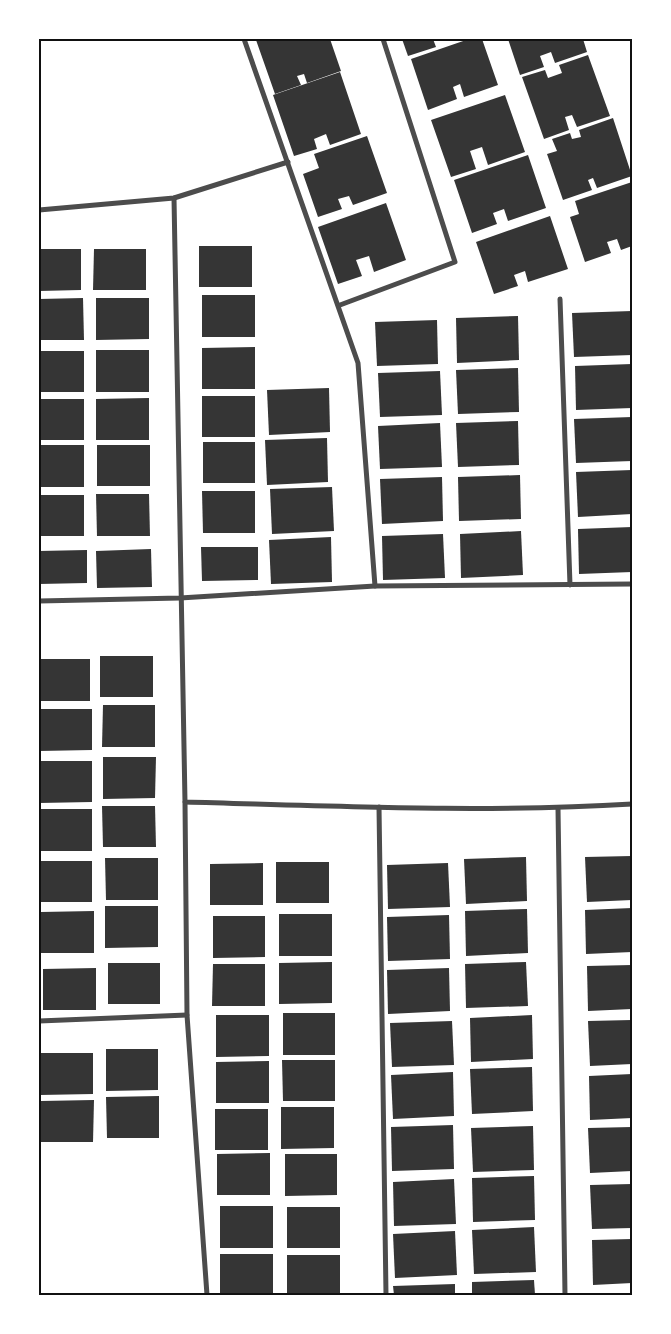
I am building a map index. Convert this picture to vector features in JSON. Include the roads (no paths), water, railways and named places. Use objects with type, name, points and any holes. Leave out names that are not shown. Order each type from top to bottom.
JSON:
[{"type":"street","points":[[244,39],[340,305],[358,363],[375,586]]},
{"type":"street","points":[[340,305],[456,262],[383,39]]},
{"type":"street","points":[[39,210],[174,198],[288,162]]},
{"type":"street","points":[[174,198],[187,1015],[207,1295]]},
{"type":"street","points":[[560,299],[570,585]]},
{"type":"street","points":[[39,602],[180,598],[375,586],[632,584]]},
{"type":"street","points":[[185,802],[378,807],[558,808],[632,804]]},
{"type":"street","points":[[378,807],[386,1295]]},
{"type":"street","points":[[558,808],[565,1295]]},
{"type":"street","points":[[39,1021],[187,1015]]}]
